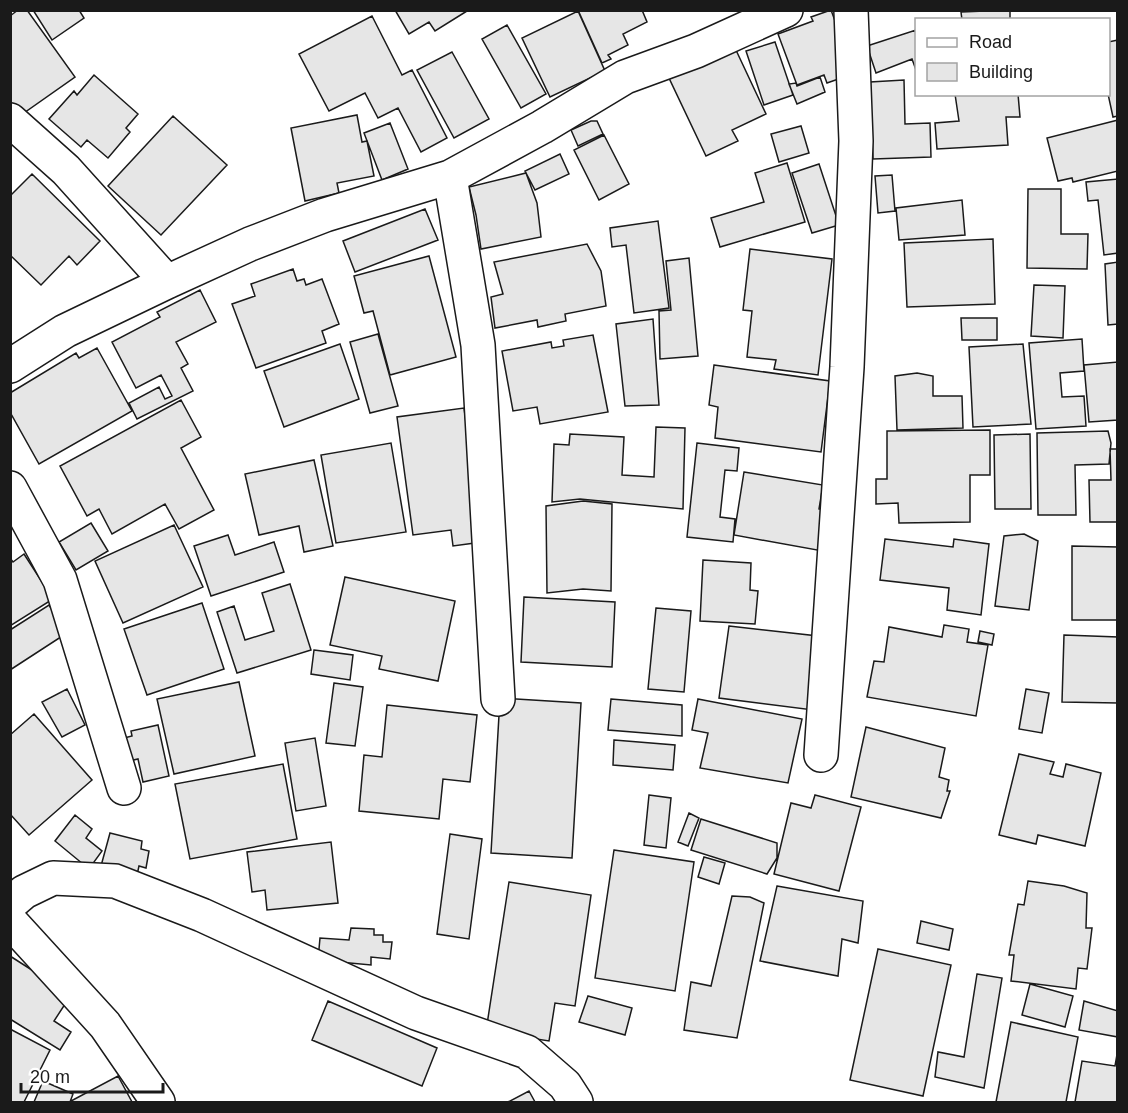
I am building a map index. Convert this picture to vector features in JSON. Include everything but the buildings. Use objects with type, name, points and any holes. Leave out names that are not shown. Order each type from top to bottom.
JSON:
[{"type":"street","points":[[10,366],[65,331],[250,244],[325,215],[450,177],[542,127],[625,77],[696,51],[786,10]]},
{"type":"street","points":[[821,755],[847,367],[856,153],[851,10]]},
{"type":"street","points":[[10,120],[66,170],[167,282]]},
{"type":"street","points":[[450,177],[478,345],[498,699]]},
{"type":"street","points":[[10,488],[60,580],[124,788]]},
{"type":"street","points":[[10,904],[24,892],[53,878],[115,881],[202,915],[416,1013],[527,1052],[566,1085],[576,1102]]},
{"type":"street","points":[[10,921],[105,1026],[158,1102]]}]
